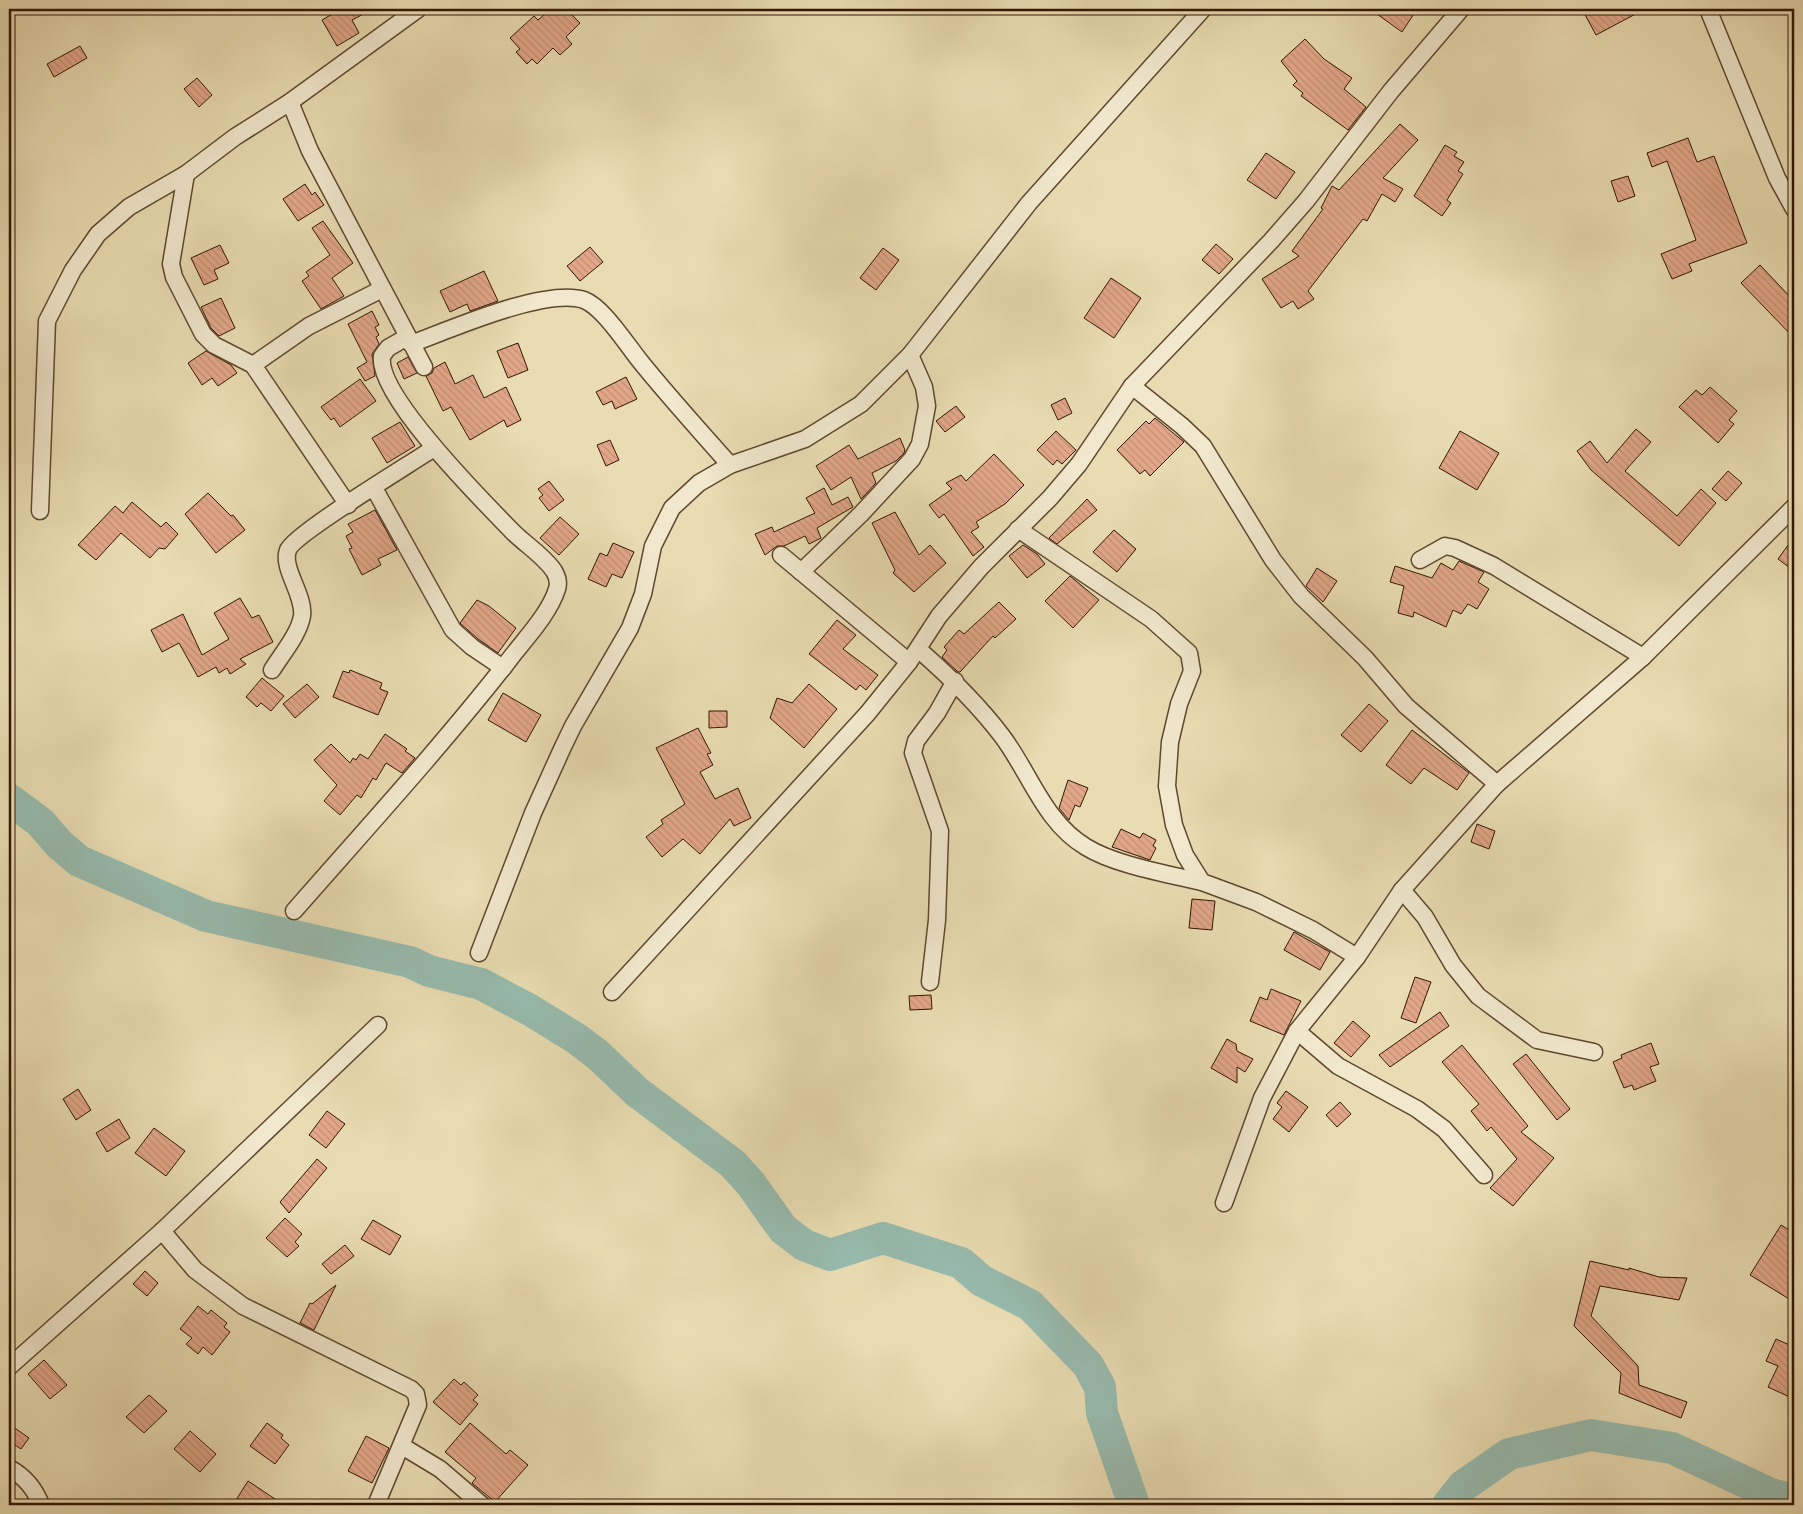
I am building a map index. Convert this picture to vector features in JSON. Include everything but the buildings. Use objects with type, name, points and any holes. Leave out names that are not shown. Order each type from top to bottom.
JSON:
[{"type":"street","points":[[40,511],[46,322],[73,270],[98,234],[129,207],[186,174],[235,137],[290,102],[418,9]]},
{"type":"street","points":[[479,953],[533,813],[573,726],[630,628],[643,594],[653,546],[660,528],[672,508],[699,483],[730,465],[805,439],[861,404],[910,355],[1029,203],[1202,9]]},
{"type":"street","points":[[612,992],[867,714],[913,656],[939,616],[981,567],[1050,498],[1079,464],[1132,386],[1306,202],[1391,91],[1461,9]]},
{"type":"street","points":[[1708,9],[1777,178],[1794,209]]},
{"type":"street","points":[[290,102],[310,151],[424,367]]},
{"type":"street","points":[[186,174],[172,253],[171,264],[174,277],[203,334],[214,345],[253,365],[348,505]]},
{"type":"street","points":[[253,365],[308,326],[382,289]]},
{"type":"street","points":[[294,911],[382,812],[503,668],[538,622],[557,589],[557,577],[551,568],[434,448],[410,416],[382,369],[384,352],[409,340],[518,306],[556,299],[584,300],[616,331],[730,465]]},
{"type":"street","points":[[801,572],[861,514],[912,459],[920,444],[928,406],[924,387],[910,355]]},
{"type":"street","points":[[1132,386],[1182,426],[1203,446],[1273,560],[1300,596],[1365,658],[1406,706],[1497,784]]},
{"type":"street","points":[[272,670],[302,617],[301,601],[287,560],[288,549],[297,539],[434,448]]},
{"type":"street","points":[[374,488],[453,630],[472,647],[503,668]]},
{"type":"street","points":[[1224,1203],[1262,1098],[1297,1031],[1357,957],[1402,890],[1497,784],[1643,657],[1794,507]]},
{"type":"street","points":[[1018,530],[1151,619],[1189,653],[1192,671],[1179,704],[1170,742],[1167,786],[1174,825],[1185,855],[1202,882]]},
{"type":"street","points":[[1420,560],[1445,546],[1454,548],[1501,570],[1643,657]]},
{"type":"street","points":[[781,555],[913,656],[955,681],[1004,738],[1048,812],[1061,827],[1086,847],[1145,869],[1202,882],[1256,902],[1313,930],[1357,957]]},
{"type":"street","points":[[930,982],[936,920],[940,830],[913,753],[916,741],[937,713],[955,681]]},
{"type":"street","points":[[1402,890],[1425,918],[1453,965],[1478,996],[1537,1040],[1594,1052]]},
{"type":"street","points":[[9,1368],[162,1231],[378,1025]]},
{"type":"street","points":[[1297,1031],[1338,1066],[1417,1109],[1444,1128],[1484,1176]]},
{"type":"street","points":[[162,1231],[195,1270],[243,1306],[411,1389],[416,1394],[418,1405],[376,1505]]},
{"type":"street","points":[[402,1446],[440,1469],[482,1505]]},
{"type":"street","points":[[9,1468],[23,1477],[37,1494],[41,1505]]},
{"type":"waterway","points":[[9,799],[40,822],[59,844],[79,861],[206,916],[410,962],[429,971],[481,984],[530,1010],[577,1039],[598,1055],[637,1092],[733,1164],[751,1184],[783,1229],[804,1245],[830,1255],[883,1238],[961,1263],[982,1281],[1030,1305],[1088,1365],[1100,1387],[1102,1413],[1134,1505]]},
{"type":"waterway","points":[[1448,1505],[1463,1486],[1509,1454],[1591,1435],[1672,1448],[1771,1494],[1794,1500]]}]
